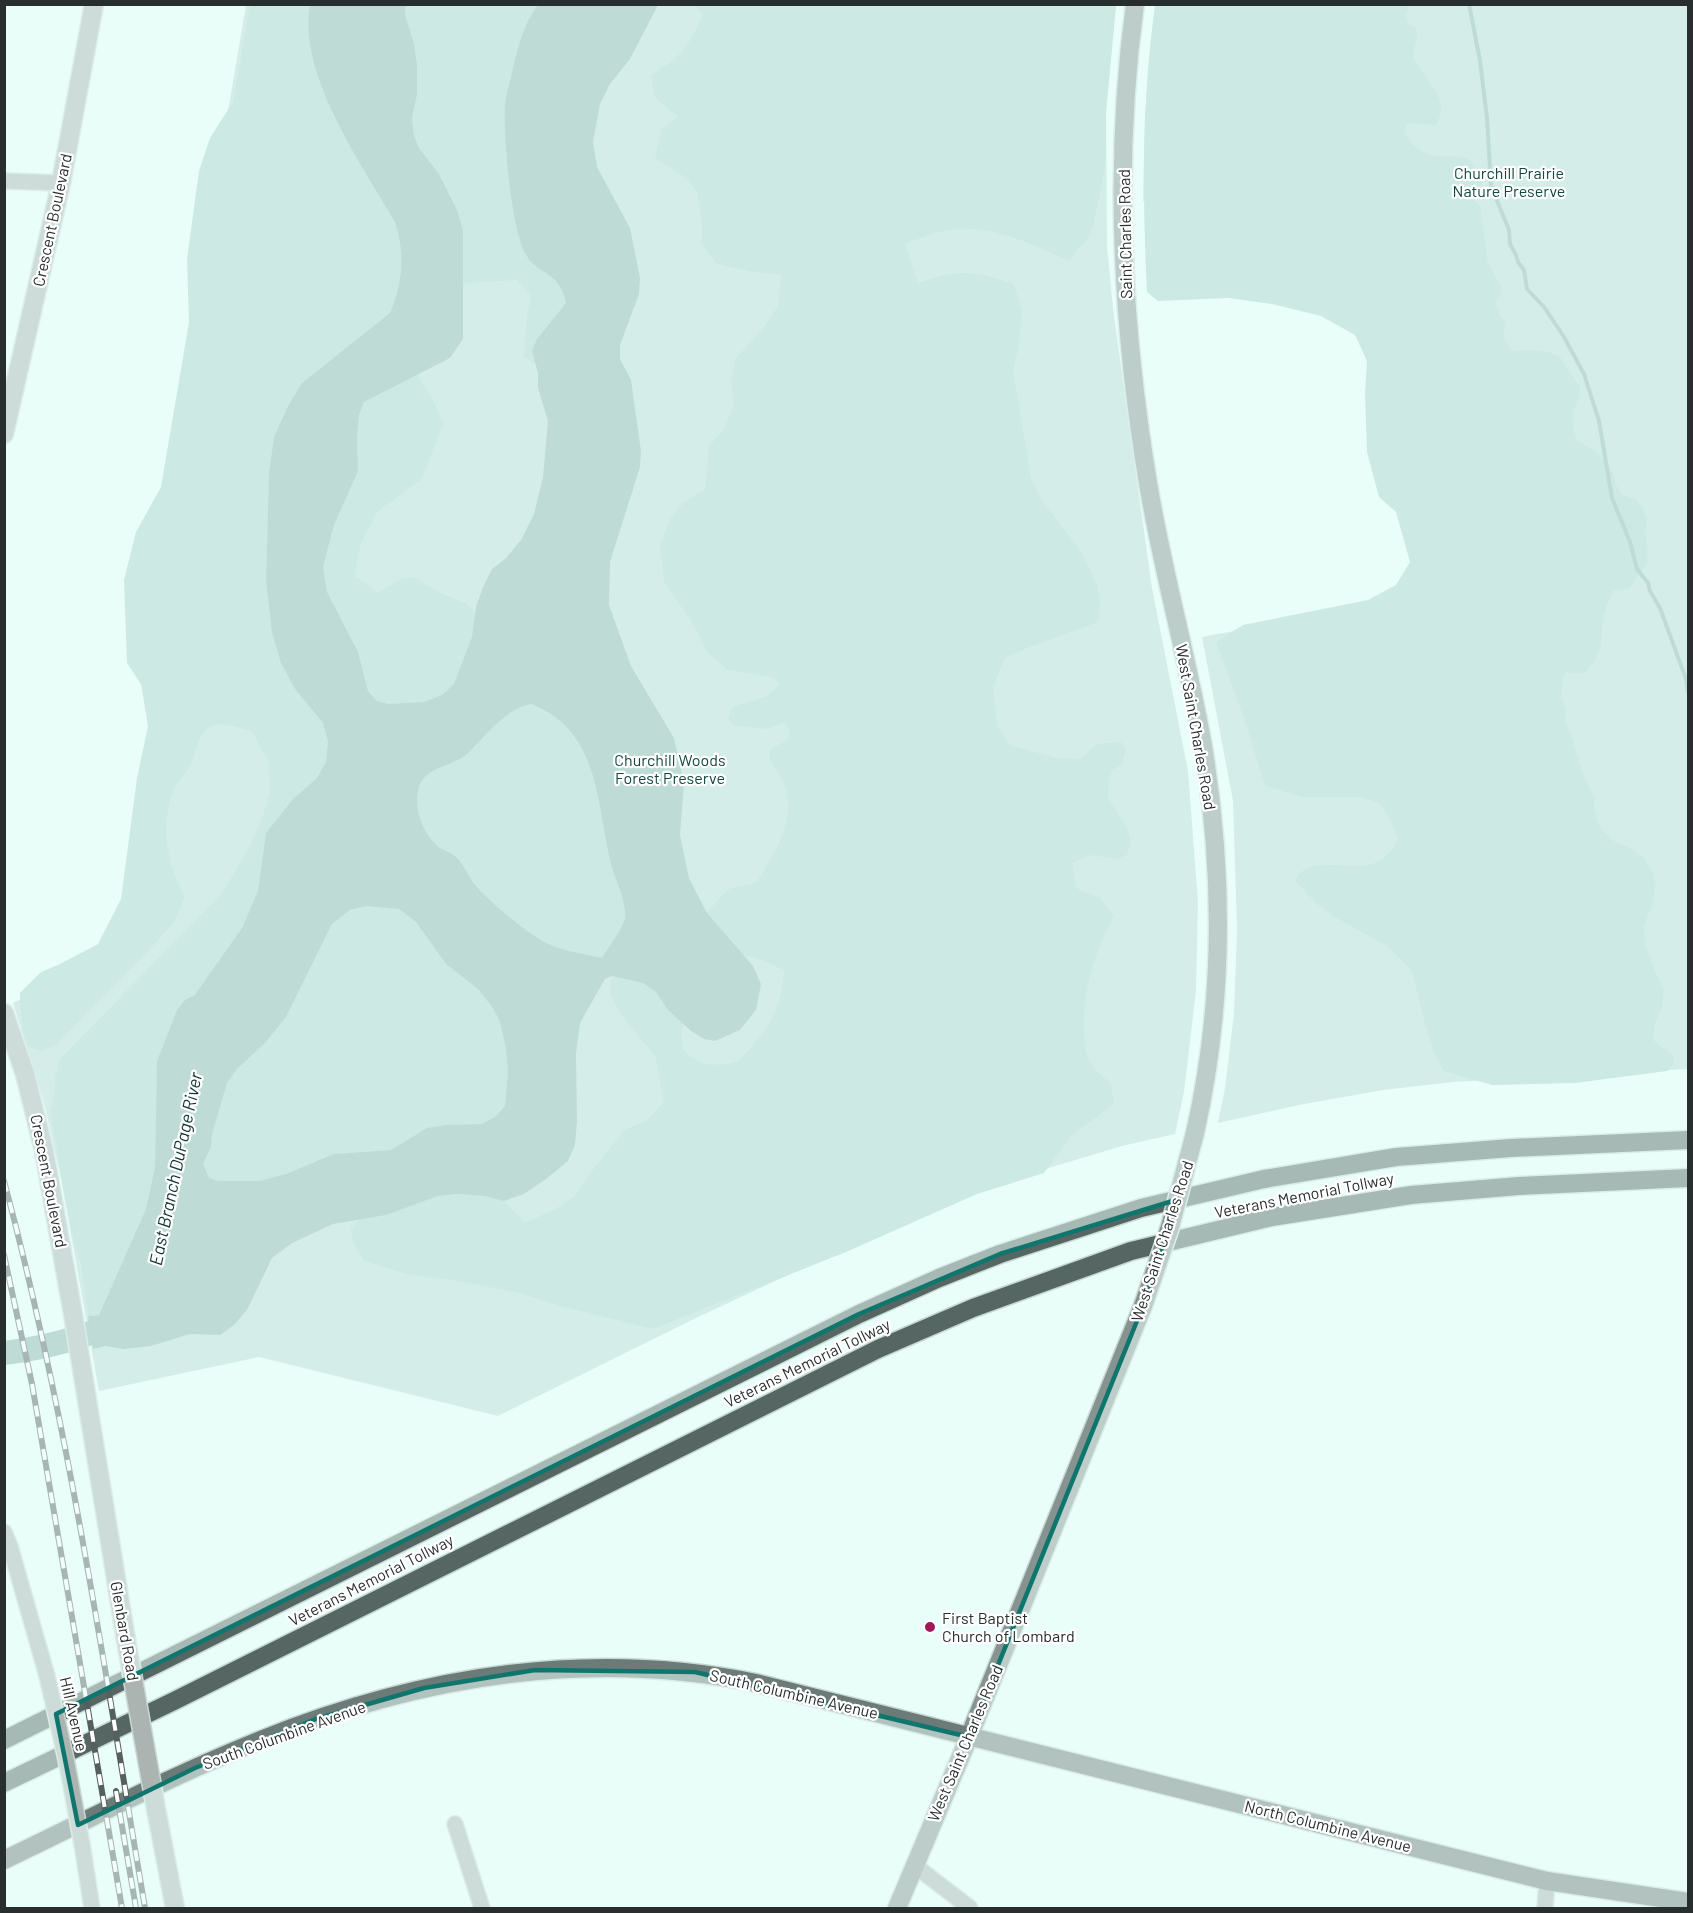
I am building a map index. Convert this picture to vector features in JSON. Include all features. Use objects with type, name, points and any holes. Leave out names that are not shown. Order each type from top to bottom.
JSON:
[{"type":"highway","name":"Veterans Memorial Tollway","points":[[4,1740],[859,1314],[939,1278],[1000,1254],[1141,1208],[1264,1179],[1396,1157],[1511,1148],[1689,1140]]},
{"type":"highway","name":"Veterans Memorial Tollway","points":[[4,1783],[878,1349],[973,1308],[1131,1251],[1272,1217],[1411,1195],[1519,1186],[1689,1178]]},
{"type":"main road","name":"Saint Charles Road","points":[[1135,4],[1126,96],[1123,214],[1128,322],[1145,464]]},
{"type":"main road","name":"West Saint Charles Road","points":[[897,1908],[969,1737],[1143,1306],[1176,1209],[1195,1133],[1210,1042],[1216,986],[1217,886],[1214,832],[1200,734],[1158,537],[1145,464]]},
{"type":"main road","name":"South Columbine Avenue","points":[[4,1860],[195,1768],[306,1723],[349,1708],[424,1688],[471,1678],[525,1671],[585,1667],[695,1672],[756,1683],[969,1737]]},
{"type":"main road","name":"North Columbine Avenue","points":[[969,1737],[1546,1881],[1689,1902]]},
{"type":"street","name":"Crescent Boulevard","points":[[4,434],[61,183],[94,4]]},
{"type":"street","points":[[4,182],[61,183]]},
{"type":"street","name":"Crescent Boulevard","points":[[4,1012],[25,1074],[44,1151],[79,1353]]},
{"type":"street","name":"Glenbard Road","points":[[79,1353],[126,1640],[175,1908]]},
{"type":"street","name":"Hill Avenue","points":[[4,1532],[47,1676],[82,1844],[92,1908]]},
{"type":"street","points":[[455,1824],[482,1908]]},
{"type":"street","points":[[914,1865],[970,1908]]},
{"type":"street","points":[[1545,1908],[1546,1881]]},
{"type":"highlighted area","points":[[1179,1199],[1143,1306],[969,1737],[695,1672],[535,1670],[424,1688],[316,1719],[195,1768],[78,1825],[56,1714],[859,1314],[1000,1254]]},
{"type":"green space","name":"Churchill Woods Forest Preserve","points":[[246,5],[1116,5],[1106,112],[1107,245],[1113,309],[1152,588],[1188,771],[1198,902],[1196,991],[1184,1092],[1175,1134],[1122,1146],[988,1186],[872,1236],[694,1319],[498,1416],[259,1357],[99,1391],[61,1179],[45,1107],[13,1003],[152,940],[167,651],[138,644]]},
{"type":"green space","name":"Churchill Prairie Nature Preserve","points":[[1155,5],[1688,5],[1688,1069],[1453,1082],[1383,1090],[1218,1123],[1225,1088],[1234,1013],[1237,930],[1233,801],[1202,637],[1434,594],[1387,311],[1143,201],[1145,113]]},
{"type":"shaded area","points":[[250,5],[310,5],[309,32],[313,60],[322,89],[350,146],[395,222],[401,256],[400,279],[390,313],[302,383],[288,406],[274,437],[269,473],[266,580],[295,689],[323,723],[328,741],[326,762],[317,778],[293,799],[266,833],[258,891],[242,928],[194,996],[186,999],[177,1010],[157,1061],[155,1167],[146,1209],[99,1315],[88,1316],[81,1264],[67,1208],[50,1112],[59,1060],[223,892],[261,822],[270,792],[269,763],[252,732],[224,724],[213,725],[205,731],[199,740],[191,765],[174,788],[169,804],[167,846],[174,872],[185,897],[174,922],[56,1045],[41,1051],[28,1045],[22,1028],[20,993],[41,972],[98,944],[121,899],[137,778],[148,726],[141,684],[127,663],[124,580],[136,532],[161,487],[189,322],[187,259],[199,171],[210,138],[233,102]]},
{"type":"shaded area","points":[[406,5],[538,5],[530,16],[505,104],[509,179],[519,238],[526,256],[556,280],[564,292],[566,303],[537,339],[532,351],[536,365],[524,356],[531,296],[517,280],[463,283],[463,230],[439,174],[419,148],[414,136],[412,118],[417,95],[405,15]]},
{"type":"shaded area","points":[[694,5],[1116,5],[1106,112],[1106,158],[1101,189],[1093,226],[1087,241],[1077,249],[1070,261],[1026,242],[981,230],[943,231],[905,244],[918,283],[945,275],[966,273],[1014,284],[1022,310],[1018,351],[1013,370],[1031,478],[1041,499],[1082,553],[1097,585],[1100,601],[1098,622],[1005,658],[993,687],[997,726],[1010,745],[1056,758],[1080,759],[1097,744],[1121,742],[1126,750],[1122,764],[1113,770],[1109,778],[1108,798],[1127,827],[1131,842],[1127,855],[1117,859],[1090,855],[1072,863],[1076,888],[1100,898],[1114,916],[1102,942],[1088,984],[1084,1027],[1087,1056],[1096,1070],[1111,1083],[1114,1104],[1071,1136],[1044,1173],[977,1194],[846,1252],[653,1329],[557,1305],[520,1293],[407,1274],[364,1261],[353,1242],[351,1229],[359,1220],[386,1215],[438,1196],[456,1194],[485,1196],[504,1201],[525,1223],[557,1208],[575,1196],[624,1130],[646,1121],[664,1102],[655,1056],[622,1016],[611,996],[612,976],[643,983],[656,992],[668,1010],[684,1025],[681,1032],[683,1050],[698,1061],[709,1064],[726,1064],[740,1060],[771,1020],[780,998],[784,970],[755,957],[744,956],[707,913],[731,888],[756,883],[783,833],[787,820],[787,792],[771,762],[769,750],[789,739],[790,731],[784,721],[769,729],[734,726],[728,719],[732,707],[767,696],[779,685],[773,677],[728,670],[707,652],[692,622],[664,582],[660,545],[670,519],[683,503],[705,489],[709,446],[724,429],[734,404],[731,381],[736,358],[763,328],[778,306],[781,275],[717,264],[702,244],[702,223],[697,192],[686,178],[655,158],[661,129],[678,117],[655,98],[651,75],[670,62],[689,43],[703,14]]},
{"type":"shaded area","name":"Churchill Prairie Nature Preserve","points":[[1155,5],[1409,5],[1406,16],[1408,24],[1416,28],[1417,33],[1414,58],[1435,89],[1441,109],[1436,125],[1407,123],[1404,133],[1425,153],[1468,158],[1483,176],[1481,187],[1473,194],[1473,199],[1480,206],[1488,263],[1502,288],[1501,295],[1495,301],[1499,314],[1505,321],[1505,341],[1514,351],[1534,350],[1549,352],[1560,357],[1580,387],[1573,412],[1573,427],[1577,440],[1600,455],[1613,473],[1616,485],[1623,495],[1636,499],[1647,519],[1645,533],[1648,550],[1647,563],[1629,588],[1613,591],[1602,623],[1600,650],[1586,672],[1576,674],[1566,672],[1563,676],[1561,697],[1566,710],[1565,722],[1583,774],[1594,797],[1594,810],[1600,828],[1614,841],[1632,849],[1644,858],[1653,873],[1656,885],[1644,926],[1645,943],[1664,990],[1653,1039],[1674,1056],[1673,1065],[1667,1071],[1575,1083],[1492,1085],[1444,1071],[1434,1053],[1412,971],[1389,947],[1319,906],[1295,881],[1303,871],[1317,866],[1354,866],[1378,862],[1398,839],[1391,821],[1379,803],[1361,797],[1303,797],[1265,786],[1245,721],[1216,642],[1243,625],[1368,600],[1396,585],[1410,562],[1396,512],[1379,497],[1367,452],[1365,393],[1367,361],[1355,335],[1321,316],[1272,304],[1228,298],[1158,301],[1147,292],[1144,220],[1145,112]]},
{"type":"shaded area","points":[[417,375],[430,394],[443,423],[422,479],[377,512],[361,543],[354,575],[378,593],[400,579],[414,577],[440,593],[466,603],[476,613],[472,637],[454,684],[442,695],[424,702],[388,704],[377,701],[368,691],[358,652],[327,592],[323,567],[334,525],[358,471],[359,415],[364,402]]},
{"type":"shaded area","points":[[531,704],[554,716],[571,732],[584,751],[592,772],[611,864],[625,911],[621,927],[602,958],[553,946],[513,920],[477,887],[456,857],[434,843],[425,830],[419,814],[418,791],[426,776],[461,759],[505,717]]},
{"type":"shaded area","points":[[366,906],[399,909],[416,922],[446,964],[478,989],[493,1008],[500,1023],[506,1049],[508,1072],[505,1106],[495,1117],[482,1124],[427,1128],[391,1150],[334,1154],[286,1174],[260,1181],[218,1181],[209,1178],[202,1164],[211,1147],[212,1134],[227,1083],[237,1069],[265,1043],[286,1017],[332,924],[350,910]]},
{"type":"water","points":[[310,5],[406,5],[405,15],[414,44],[417,65],[417,95],[412,118],[414,136],[419,148],[439,174],[457,210],[463,230],[463,339],[450,358],[364,402],[359,415],[357,438],[358,471],[334,525],[323,567],[327,592],[358,652],[368,691],[377,701],[388,704],[424,702],[442,695],[454,684],[472,637],[476,607],[483,587],[492,569],[505,559],[521,540],[534,514],[543,477],[548,421],[538,388],[538,373],[532,351],[537,339],[566,303],[554,279],[536,266],[526,255],[512,204],[505,137],[505,104],[521,40],[532,13],[538,5],[658,5],[630,59],[610,84],[600,104],[593,142],[597,167],[630,228],[640,278],[639,294],[620,345],[620,359],[631,380],[641,451],[640,467],[610,562],[609,605],[631,666],[674,738],[684,784],[680,835],[689,878],[707,913],[753,966],[761,984],[756,1010],[740,1030],[715,1041],[704,1039],[691,1031],[668,1010],[656,992],[643,983],[612,976],[605,979],[580,1023],[576,1054],[575,1145],[568,1161],[546,1179],[524,1194],[504,1201],[485,1196],[456,1194],[438,1196],[386,1215],[333,1224],[292,1243],[272,1258],[247,1310],[234,1325],[220,1335],[190,1334],[151,1346],[124,1349],[105,1346],[93,1349],[88,1316],[99,1315],[146,1209],[155,1167],[157,1061],[177,1010],[186,999],[194,996],[242,928],[258,891],[266,833],[293,799],[317,778],[326,762],[328,741],[323,723],[295,689],[281,663],[272,632],[266,580],[269,473],[274,437],[288,406],[302,383],[390,313],[398,291],[401,256],[395,222],[350,146],[322,89],[313,60],[309,32]],"holes":[[[531,704],[554,716],[571,732],[592,772],[611,864],[625,911],[621,927],[602,958],[553,946],[513,920],[477,887],[456,857],[434,843],[425,830],[419,814],[418,791],[426,776],[461,759],[505,717]],[[366,906],[399,909],[416,922],[446,964],[478,989],[493,1008],[500,1022],[506,1049],[508,1072],[505,1106],[495,1117],[482,1124],[427,1128],[391,1150],[334,1154],[286,1174],[260,1181],[218,1181],[209,1178],[203,1164],[211,1147],[212,1134],[227,1083],[237,1069],[265,1043],[286,1017],[332,924],[350,910]]]},
{"type":"waterway","points":[[1469,4],[1480,61],[1487,118],[1491,186],[1509,230],[1510,244],[1524,270],[1527,289],[1544,307],[1584,374],[1599,421],[1612,498],[1630,542],[1637,569],[1648,583],[1660,608],[1686,679],[1688,692]]},
{"type":"waterway","name":"East Branch DuPage River","points":[[4,1353],[64,1342],[120,1321]]},
{"type":"railway","points":[[4,1181],[27,1271],[66,1452],[145,1908]]},
{"type":"railway","points":[[4,1255],[32,1384],[122,1908]]},
{"type":"railway","points":[[116,1791],[136,1908]]},
{"type":"place","name":"First Baptist Church of Lombard","points":[[930,1627]]}]
